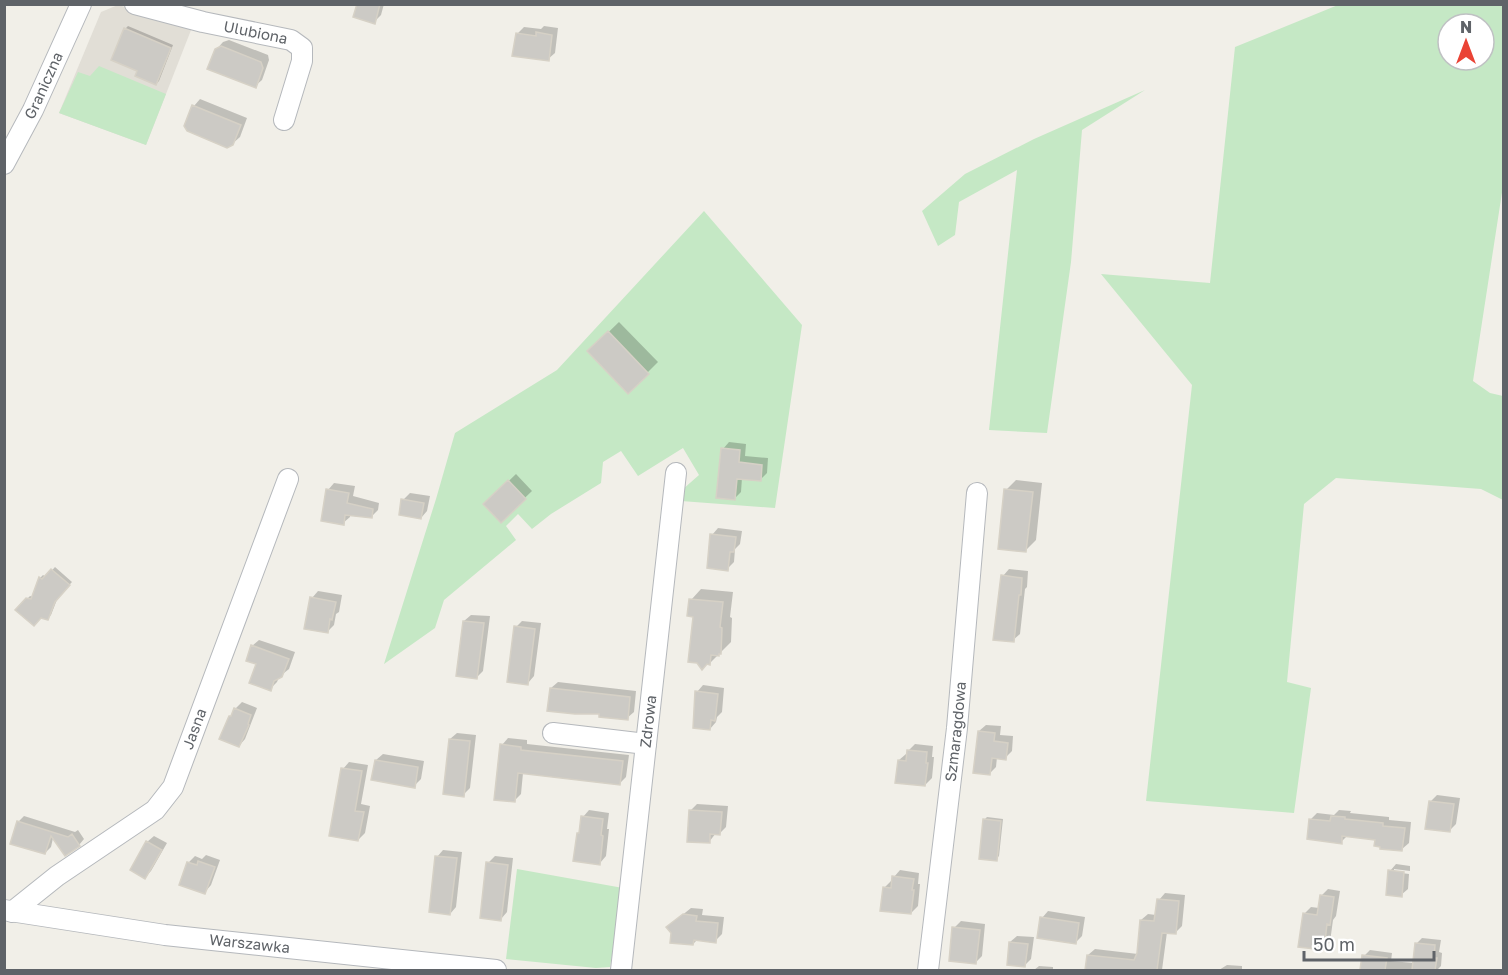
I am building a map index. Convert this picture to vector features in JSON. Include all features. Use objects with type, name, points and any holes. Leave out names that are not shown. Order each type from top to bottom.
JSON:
[{"type":"street","name":"Graniczna","points":[[4,164],[33,110],[81,4]]},
{"type":"street","name":"Ulubiona","points":[[135,4],[291,40],[302,48],[302,61],[284,120]]},
{"type":"street","name":"Zdrowa","points":[[621,970],[676,473]]},
{"type":"street","name":"Jasna","points":[[8,911],[155,810],[173,787],[288,479]]},
{"type":"street","name":"Szmaragdowa","points":[[928,970],[957,728],[977,493]]},
{"type":"street","points":[[553,733],[646,744]]},
{"type":"street","name":"Warszawka","points":[[8,911],[176,936],[496,970]]},
{"type":"shaded area","points":[[118,5],[193,25],[146,145],[59,113],[101,12]]},
{"type":"green space","points":[[1338,5],[1503,5],[1503,186],[1473,381],[1490,393],[1503,396],[1503,500],[1481,489],[1336,478],[1304,504],[1287,682],[1311,688],[1294,813],[1146,801],[1192,385],[1101,274],[1210,283],[1235,47]]},
{"type":"green space","points":[[99,66],[166,94],[146,145],[59,113],[78,72],[90,76]]},
{"type":"green space","points":[[1145,90],[1082,130],[1071,262],[1047,433],[989,430],[1017,170],[959,202],[955,235],[938,246],[922,211],[965,174],[1034,139]]},
{"type":"green space","points":[[704,211],[802,325],[775,508],[681,501],[682,490],[699,475],[683,448],[638,476],[621,451],[603,462],[601,483],[551,514],[532,529],[518,514],[506,526],[516,540],[444,600],[435,628],[384,664],[455,433],[557,370]]},
{"type":"green space","points":[[517,869],[623,888],[610,967],[596,968],[506,959]]},
{"type":"building","points":[[357,4],[380,4],[375,24],[353,17]]},
{"type":"building","points":[[124,28],[171,48],[156,85],[135,76],[137,71],[111,60]]},
{"type":"building","points":[[536,32],[552,35],[549,61],[512,56],[516,33],[536,36]]},
{"type":"building","points":[[221,46],[261,62],[263,68],[256,88],[207,69],[215,49]]},
{"type":"building","points":[[192,105],[241,125],[233,145],[227,148],[187,131],[184,126]]},
{"type":"building","points":[[608,331],[649,374],[628,394],[587,351]]},
{"type":"building","points":[[721,448],[740,450],[739,462],[762,465],[761,481],[737,479],[735,500],[716,498]]},
{"type":"building","points":[[508,480],[526,499],[501,523],[483,504]]},
{"type":"building","points":[[326,489],[349,493],[347,503],[373,509],[372,518],[345,515],[344,525],[321,521]]},
{"type":"building","points":[[1004,489],[1033,492],[1026,552],[998,549]]},
{"type":"building","points":[[401,499],[424,503],[421,519],[399,515]]},
{"type":"building","points":[[710,534],[736,537],[734,552],[730,552],[728,571],[707,568]]},
{"type":"building","points":[[51,569],[70,585],[55,602],[48,620],[41,618],[34,626],[15,610],[26,598],[31,599],[39,577],[42,579]]},
{"type":"building","points":[[1001,575],[1022,578],[1014,642],[993,640]]},
{"type":"building","points":[[310,597],[336,602],[328,633],[304,629]]},
{"type":"building","points":[[689,599],[723,602],[720,627],[722,628],[721,654],[711,655],[710,665],[707,664],[702,670],[697,663],[688,662],[693,617],[687,616]]},
{"type":"building","points":[[463,621],[484,623],[477,679],[456,676]]},
{"type":"building","points":[[514,626],[535,629],[528,685],[507,682]]},
{"type":"building","points":[[251,645],[289,659],[282,677],[274,681],[271,691],[249,683],[256,664],[246,661]]},
{"type":"building","points":[[550,688],[630,697],[628,720],[599,717],[599,714],[547,711]]},
{"type":"building","points":[[695,691],[718,694],[715,721],[711,720],[710,730],[693,728]]},
{"type":"building","points":[[234,708],[251,715],[239,747],[219,739]]},
{"type":"building","points":[[978,731],[995,733],[994,741],[1008,743],[1006,760],[992,758],[990,775],[973,773]]},
{"type":"building","points":[[449,739],[470,741],[464,797],[443,794]]},
{"type":"building","points":[[500,744],[521,747],[521,750],[623,761],[620,785],[518,773],[515,802],[494,800]]},
{"type":"building","points":[[907,750],[927,752],[925,786],[895,783],[898,760],[906,761]]},
{"type":"building","points":[[375,760],[418,767],[415,788],[371,780]]},
{"type":"building","points":[[341,768],[362,771],[355,811],[364,812],[358,841],[329,836]]},
{"type":"building","points":[[1429,801],[1454,804],[1450,832],[1425,829]]},
{"type":"building","points":[[689,810],[722,812],[720,835],[710,834],[710,843],[687,842]]},
{"type":"building","points":[[581,816],[603,819],[600,865],[573,861]]},
{"type":"building","points":[[1331,816],[1405,828],[1402,851],[1380,849],[1374,846],[1375,840],[1342,836],[1342,844],[1307,839],[1309,819],[1330,821]]},
{"type":"building","points":[[983,819],[1001,821],[997,861],[979,859]]},
{"type":"building","points":[[17,821],[68,837],[72,834],[80,846],[65,856],[51,836],[45,854],[10,844]]},
{"type":"building","points":[[146,841],[162,850],[145,879],[130,870]]},
{"type":"building","points":[[435,856],[457,858],[450,915],[429,912]]},
{"type":"building","points":[[198,861],[215,867],[205,894],[179,885],[187,862],[197,865]]},
{"type":"building","points":[[486,862],[508,865],[501,921],[480,918]]},
{"type":"building","points":[[1388,870],[1404,872],[1402,897],[1386,895]]},
{"type":"building","points":[[892,876],[914,879],[911,914],[880,911],[883,887],[891,888]]},
{"type":"building","points":[[1320,895],[1334,897],[1330,925],[1327,924],[1324,950],[1298,947],[1303,913],[1317,915]]},
{"type":"building","points":[[1157,899],[1179,901],[1176,934],[1162,933],[1157,970],[1085,970],[1087,955],[1134,960],[1137,953],[1140,920],[1154,921]]},
{"type":"building","points":[[683,914],[697,916],[696,921],[718,923],[716,943],[694,940],[693,945],[670,943],[671,933],[666,927]]},
{"type":"building","points":[[1040,917],[1079,923],[1076,944],[1037,938]]},
{"type":"building","points":[[952,927],[980,930],[976,964],[949,961]]},
{"type":"building","points":[[1009,942],[1028,944],[1025,967],[1007,965]]},
{"type":"building","points":[[1415,943],[1435,945],[1434,958],[1437,958],[1435,970],[1412,970]]},
{"type":"building","points":[[1362,955],[1387,958],[1385,970],[1360,970]]}]
